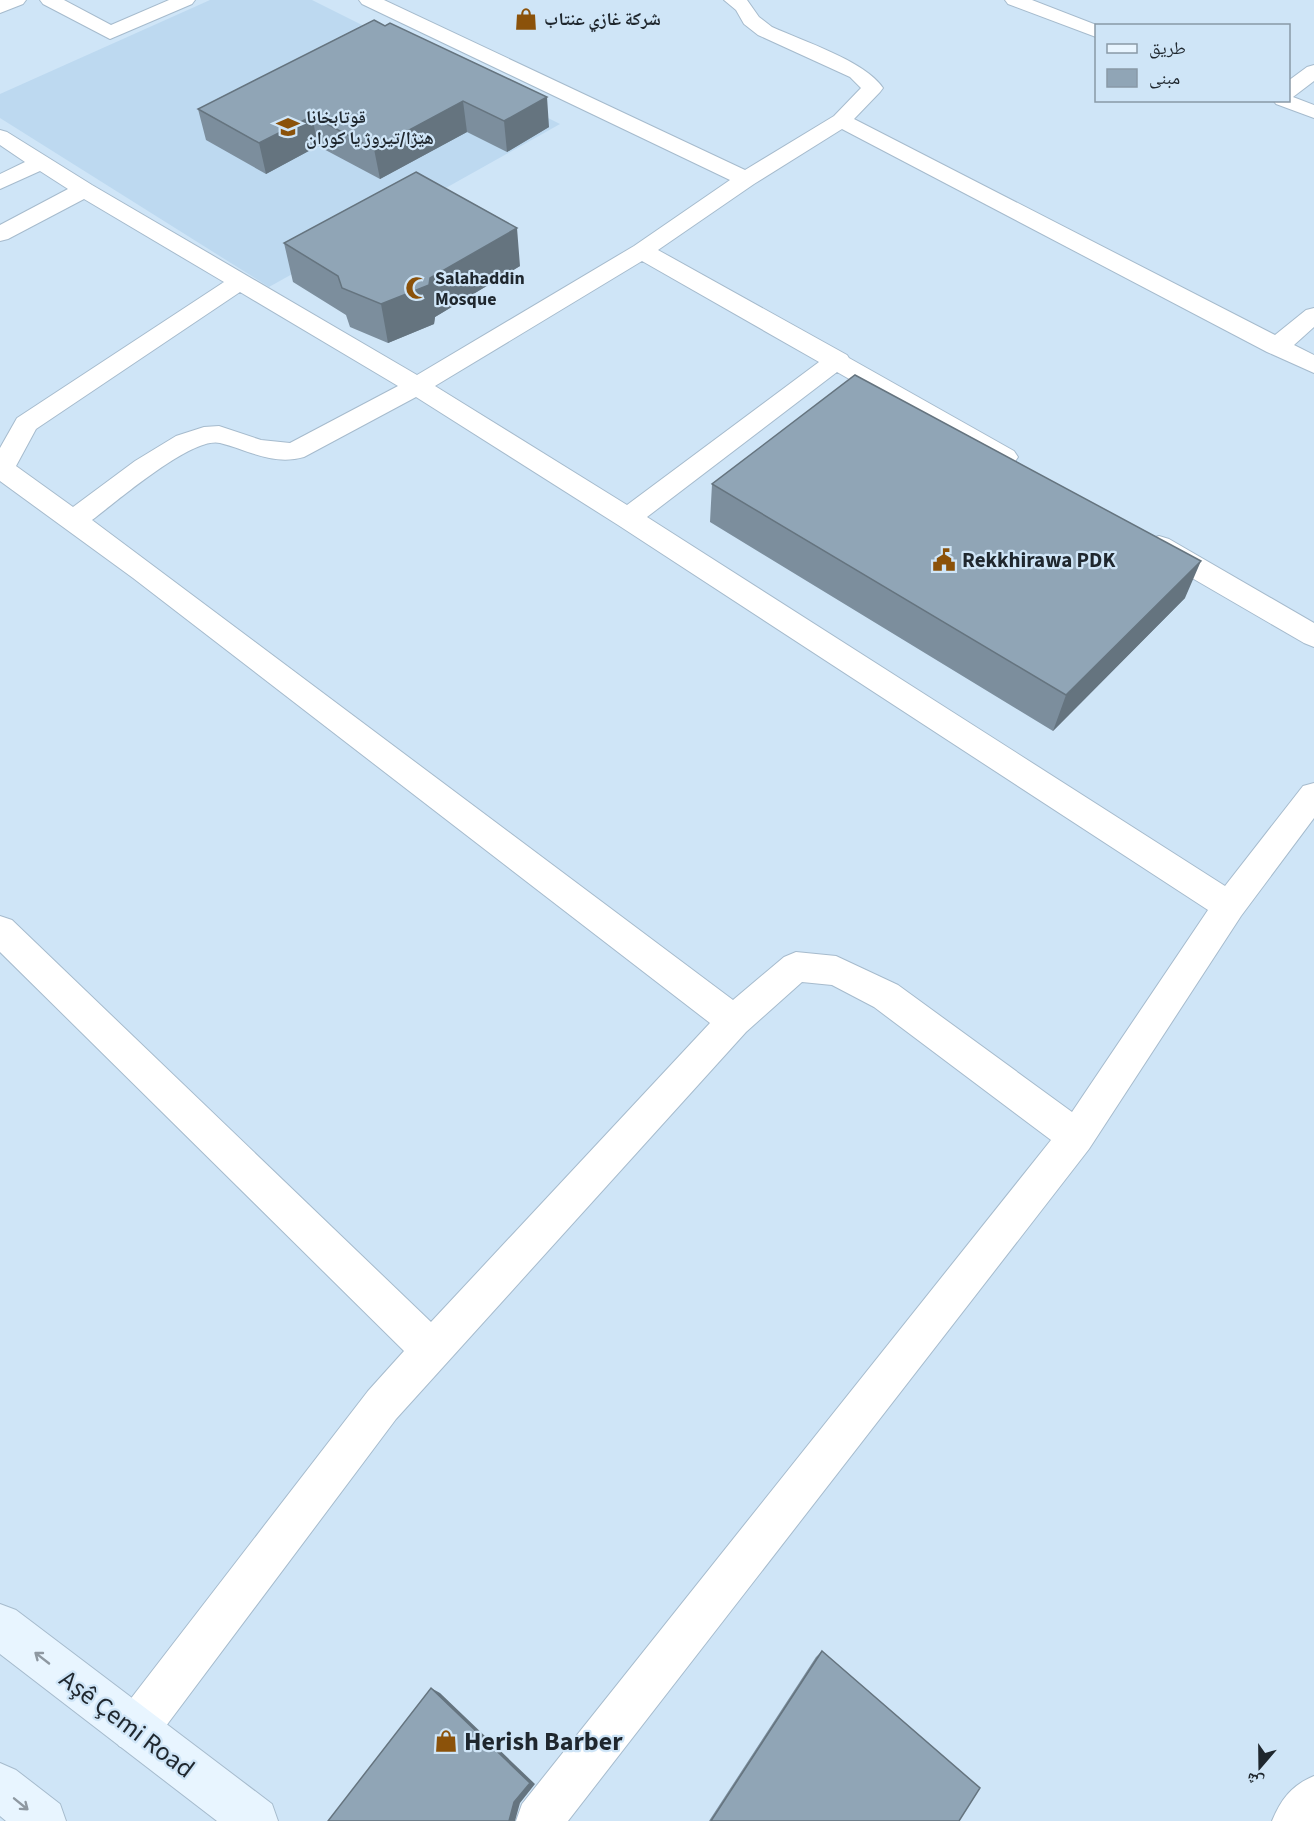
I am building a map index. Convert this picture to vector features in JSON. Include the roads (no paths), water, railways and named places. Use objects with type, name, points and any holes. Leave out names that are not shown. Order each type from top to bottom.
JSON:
[{"type":"main road","name":"Aşê Çemi Road","points":[[0,1626],[255,1821]]},
{"type":"main road","points":[[0,1786],[43,1821]]},
{"type":"street","points":[[0,7],[16,0]]},
{"type":"street","points":[[50,0],[110,33],[185,0]]},
{"type":"street","points":[[369,0],[746,180]]},
{"type":"street","points":[[74,520],[172,448],[195,439],[218,434],[276,452],[295,451],[417,386],[642,251],[746,180],[841,120],[873,88],[857,73],[765,31],[751,20],[744,7],[734,0]]},
{"type":"street","points":[[1015,0],[1095,31]]},
{"type":"street","points":[[1290,90],[1314,71]]},
{"type":"street","points":[[1288,102],[1314,112]]},
{"type":"street","points":[[841,120],[1314,365]]},
{"type":"street","points":[[0,136],[84,190],[417,386],[628,518],[1229,906]]},
{"type":"street","points":[[0,182],[39,162]]},
{"type":"street","points":[[0,234],[84,190]]},
{"type":"street","points":[[642,251],[838,360],[1024,468]]},
{"type":"street","points":[[241,281],[26,424],[2,469],[13,493],[74,520],[734,1021]]},
{"type":"street","points":[[1276,347],[1314,315]]},
{"type":"street","points":[[628,518],[838,360]]},
{"type":"street","points":[[1138,534],[1314,636]]},
{"type":"street","points":[[539,1821],[1076,1137],[1229,906],[1314,795]]},
{"type":"street","points":[[0,930],[432,1350]]},
{"type":"street","points":[[135,1730],[382,1405],[734,1021],[796,967],[836,971],[886,996],[1076,1137]]},
{"type":"street","points":[[1295,1821],[1314,1799]]},
{"type":"place","name":"شركة غازي عنتاب","points":[[526,19]]},
{"type":"place","name":"قوتابخانا هێژا/تيروژ يا كوران","points":[[288,127]]},
{"type":"place","name":"Salahaddin Mosque","points":[[417,288]]},
{"type":"place","name":"Rekkhirawa PDK","points":[[944,560]]},
{"type":"place","name":"Herish Barber","points":[[446,1741]]}]
